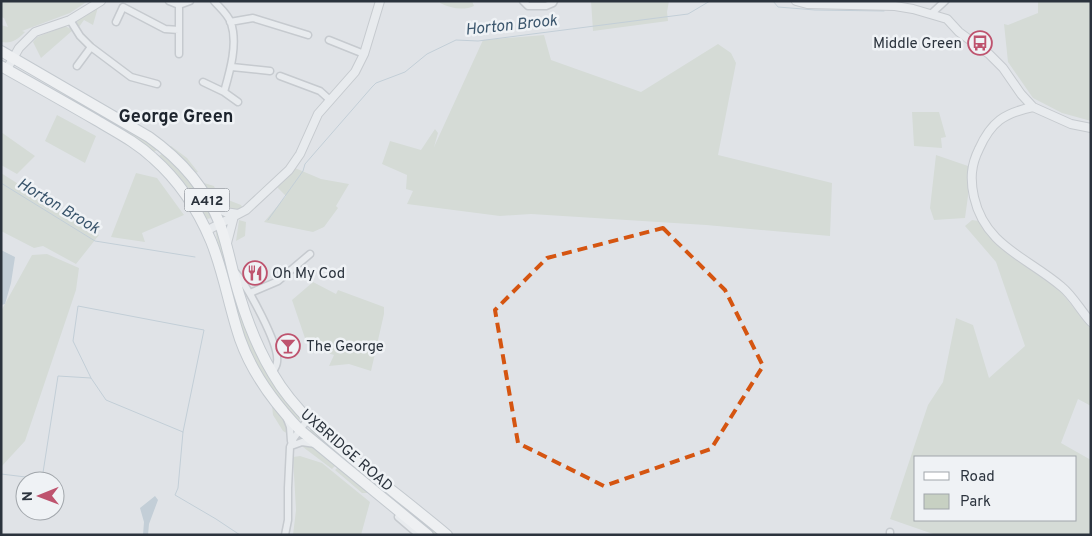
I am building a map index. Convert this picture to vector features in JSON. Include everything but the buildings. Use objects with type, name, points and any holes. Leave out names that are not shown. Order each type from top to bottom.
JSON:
[{"type":"main road","name":"UXBRIDGE ROAD","points":[[1,51],[124,122],[163,147],[189,172],[210,204],[220,224],[245,315],[272,373],[281,386],[308,419],[345,453],[447,535]]},
{"type":"main road","name":"UXBRIDGE ROAD","points":[[4,67],[133,142],[153,158],[177,183],[191,202],[206,231],[224,279],[240,340],[249,360],[267,390],[283,412],[300,430],[428,535]]},
{"type":"street","points":[[4,67],[35,32],[70,20],[101,1]]},
{"type":"street","points":[[169,1],[179,4],[190,1]]},
{"type":"street","points":[[214,1],[230,22],[233,54],[232,67],[224,92]]},
{"type":"street","points":[[206,231],[246,210],[288,170],[300,154],[318,114],[356,72],[364,54],[380,1]]},
{"type":"street","points":[[523,1],[528,6],[546,6],[554,1]]},
{"type":"street","points":[[796,1],[807,4],[896,6],[947,19],[959,32],[990,54],[1033,107],[1071,124],[1091,128]]},
{"type":"street","points":[[931,14],[945,1]]},
{"type":"street","points":[[179,4],[179,54]]},
{"type":"street","points":[[116,22],[123,7],[165,29],[179,30]]},
{"type":"street","points":[[230,22],[253,18],[308,35]]},
{"type":"street","points":[[70,20],[80,36],[91,47],[131,77],[156,84]]},
{"type":"street","points":[[328,40],[364,54]]},
{"type":"street","points":[[77,66],[91,47]]},
{"type":"street","points":[[232,67],[270,71]]},
{"type":"street","points":[[280,76],[320,91],[330,100]]},
{"type":"street","points":[[203,82],[224,92],[238,102]]},
{"type":"street","points":[[1033,107],[1010,113],[999,119],[983,139],[974,159],[971,172],[976,208],[993,236],[1008,250],[1064,288],[1091,322]]},
{"type":"street","points":[[210,204],[225,212],[236,215]]},
{"type":"street","points":[[226,246],[236,215]]},
{"type":"street","points":[[250,293],[278,280],[310,254]]},
{"type":"street","points":[[233,270],[250,293],[274,347],[277,361],[272,373]]},
{"type":"street","points":[[283,412],[290,427],[288,520],[285,535]]},
{"type":"street","points":[[290,447],[308,419]]},
{"type":"street","points":[[290,447],[302,442],[317,444]]},
{"type":"street","points":[[375,497],[419,535]]},
{"type":"highlighted area","points":[[663,228],[725,290],[763,366],[711,449],[604,486],[518,443],[495,310],[547,258]]},
{"type":"green space","points":[[1,1],[88,1],[70,13],[22,31],[25,32],[12,42],[1,42],[1,25],[8,27],[4,18],[1,17]]},
{"type":"green space","points":[[440,1],[472,1],[474,6],[457,8],[444,5]]},
{"type":"green space","points":[[591,1],[669,1],[668,21],[593,31]]},
{"type":"green space","points":[[1038,1],[1091,1],[1091,121],[1062,113],[1033,98],[1008,62],[1004,24],[1008,25],[1038,13]]},
{"type":"green space","points":[[98,7],[93,25],[84,20],[79,27],[75,21]]},
{"type":"green space","points":[[65,26],[73,30],[41,58],[33,42],[37,37]]},
{"type":"green space","points":[[544,35],[551,60],[641,92],[718,44],[731,53],[736,63],[718,155],[832,183],[830,236],[706,225],[531,214],[500,216],[407,204],[413,191],[406,189],[407,175],[382,164],[390,141],[421,150],[435,129],[438,133],[434,147],[483,40]]},
{"type":"green space","points":[[18,63],[157,148],[157,150],[152,153],[70,98],[18,67]]},
{"type":"green space","points":[[912,112],[939,112],[946,137],[941,138],[942,148],[914,146]]},
{"type":"green space","points":[[57,115],[96,136],[85,163],[45,141]]},
{"type":"green space","points":[[1,132],[35,156],[17,174],[1,165]]},
{"type":"green space","points":[[169,146],[187,158],[198,172],[195,173],[169,149]]},
{"type":"green space","points":[[163,153],[167,155],[197,189],[212,216],[211,218],[207,219],[203,216],[159,160],[159,156]]},
{"type":"green space","points":[[936,155],[968,166],[968,196],[965,218],[934,220],[930,208]]},
{"type":"green space","points":[[295,168],[321,179],[349,184],[336,206],[338,208],[324,227],[313,232],[264,222],[286,196],[276,186]]},
{"type":"green space","points":[[1,173],[99,235],[76,264],[43,246],[34,248],[1,231]]},
{"type":"green space","points":[[136,173],[157,178],[184,215],[142,233],[145,242],[111,237]]},
{"type":"green space","points":[[204,183],[214,186],[218,196],[242,207],[236,211],[230,212],[225,210],[214,200]]},
{"type":"green space","points":[[239,220],[246,222],[245,236],[236,241]]},
{"type":"green space","points":[[972,220],[979,221],[993,240],[1053,282],[1091,329],[1091,406],[1078,399],[1061,443],[1091,460],[1091,535],[936,535],[890,519],[928,405],[943,382],[956,318],[973,325],[989,378],[1025,346],[996,262],[965,226]]},
{"type":"green space","points":[[216,231],[218,231],[247,330],[269,378],[300,418],[299,421],[277,398],[252,357],[235,313],[225,263],[218,244]]},
{"type":"green space","points":[[47,254],[79,268],[76,290],[25,441],[1,467],[1,311],[32,255]]},
{"type":"green space","points":[[313,282],[336,294],[338,290],[384,307],[371,371],[349,364],[329,366],[334,355],[308,347],[292,300]]},
{"type":"green space","points":[[272,406],[285,421],[290,435],[283,431],[273,415]]},
{"type":"green space","points":[[309,430],[315,430],[442,535],[435,535]]},
{"type":"green space","points":[[309,443],[336,465],[332,469],[299,444]]},
{"type":"green space","points":[[300,456],[322,463],[370,502],[361,535],[293,535],[296,510],[293,457]]},
{"type":"green space","points":[[338,467],[372,493],[362,493],[335,470]]},
{"type":"water","points":[[1,250],[15,257],[5,304],[1,305]]},
{"type":"water","points":[[155,496],[158,500],[149,524],[148,535],[143,535],[144,522],[140,508]]},
{"type":"waterway","name":"Horton Brook","points":[[268,220],[303,171],[305,164],[372,87],[376,83],[405,72],[427,54],[456,40],[478,41],[688,14],[710,1]]},
{"type":"waterway","name":"Horton Brook","points":[[773,1],[778,7],[815,10],[884,11]]},
{"type":"waterway","name":"Horton Brook","points":[[942,8],[951,1]]},
{"type":"waterway","name":"Horton Brook","points":[[1,183],[95,241],[195,257]]},
{"type":"waterway","points":[[91,378],[73,341],[78,306],[204,330],[183,432]]},
{"type":"waterway","points":[[1,474],[42,479],[58,376],[91,378],[106,400],[183,432],[178,488],[175,495],[240,535]]},
{"type":"place","name":"Middle Green","points":[[980,43]]},
{"type":"place","name":"Oh My Cod","points":[[255,273]]},
{"type":"place","name":"The George","points":[[288,346]]},
{"type":"district","name":"George Green","points":[[176,116]]}]
